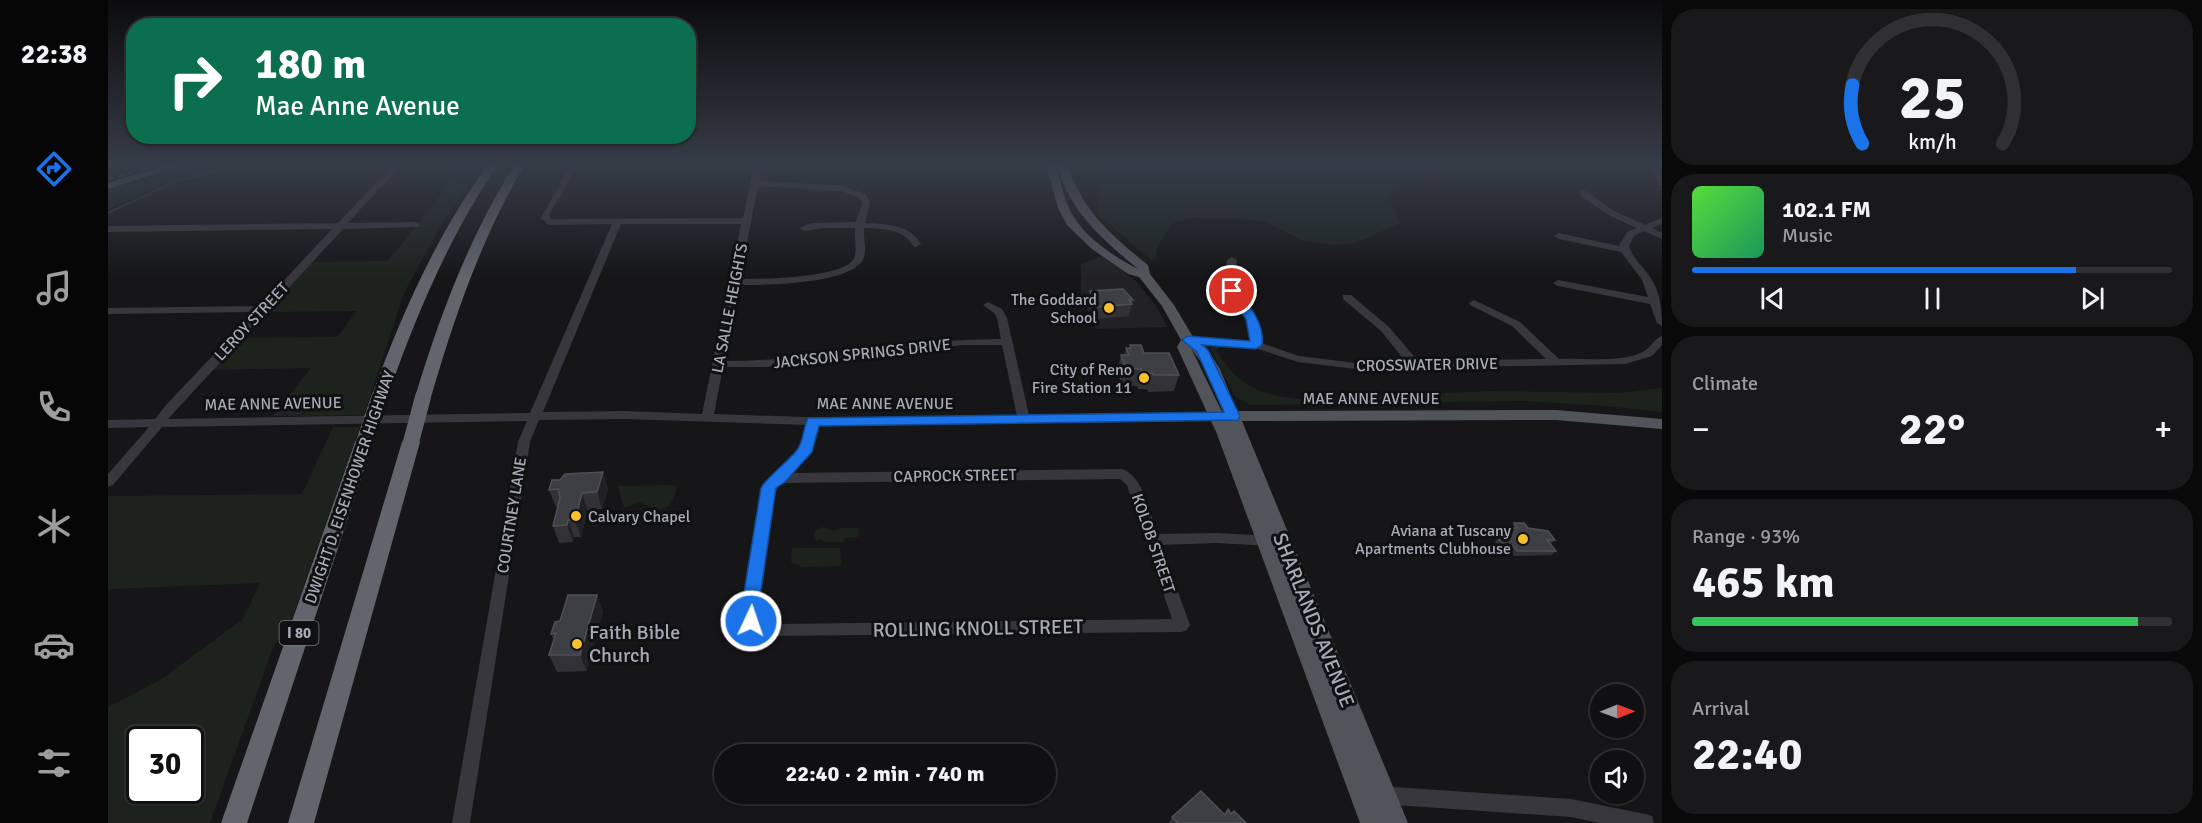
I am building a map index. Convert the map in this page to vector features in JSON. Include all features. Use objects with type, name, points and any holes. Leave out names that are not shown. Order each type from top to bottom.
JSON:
[{"type":"highway","name":"DWIGHT D. EISENHOWER HIGHWAY","points":[[234,823],[400,336],[431,264],[467,202]]},
{"type":"highway","points":[[300,823],[445,321],[461,277],[486,221],[497,202]]},
{"type":"main road","points":[[1061,202],[1076,228],[1132,271],[1143,274],[1163,297],[1188,340]]},
{"type":"main road","points":[[1076,202],[1090,220],[1144,268],[1146,271],[1143,274]]},
{"type":"main road","name":"SHARLANDS AVENUE","points":[[1188,340],[1184,347],[1225,417],[1274,542],[1396,823]]},
{"type":"main road","name":"MAE ANNE AVENUE","points":[[1225,417],[1557,415],[1662,424]]},
{"type":"main road","name":"SHARLANDS AVENUE","points":[[1274,542],[1372,823]]},
{"type":"street","name":"LEROY STREET","points":[[108,482],[158,423],[361,202]]},
{"type":"street","points":[[553,202],[545,218],[547,221],[559,223],[747,221]]},
{"type":"street","name":"LA SALLE HEIGHTS","points":[[706,417],[750,202]]},
{"type":"street","points":[[734,282],[786,281],[849,268],[859,259],[860,226],[866,202]]},
{"type":"street","points":[[1596,202],[1611,213],[1662,237]]},
{"type":"street","points":[[1662,221],[1642,228],[1627,236],[1624,241],[1625,250],[1647,279],[1662,323]]},
{"type":"street","name":"COURTNEY LANE","points":[[461,823],[519,464],[533,416],[617,222]]},
{"type":"street","points":[[108,229],[416,225]]},
{"type":"street","points":[[804,228],[817,225],[901,230],[912,237],[916,244]]},
{"type":"street","points":[[1559,236],[1625,250]]},
{"type":"street","points":[[1232,260],[1229,282],[1237,300],[1252,319],[1257,336],[1256,345]]},
{"type":"street","points":[[1558,282],[1656,302]]},
{"type":"street","points":[[1347,297],[1385,328],[1415,365]]},
{"type":"street","points":[[1474,303],[1516,324],[1557,363]]},
{"type":"street","points":[[988,305],[1000,314],[1024,419]]},
{"type":"street","points":[[108,311],[262,309]]},
{"type":"street","name":"CROSSWATER DRIVE","points":[[1188,340],[1256,345],[1298,359],[1332,364],[1415,365],[1625,361],[1648,354],[1662,339]]},
{"type":"street","name":"JACKSON SPRINGS DRIVE","points":[[717,364],[766,364],[963,342],[1007,342]]},
{"type":"street","name":"MAE ANNE AVENUE","points":[[108,424],[625,415],[813,421],[1225,417]]},
{"type":"street","points":[[780,478],[807,449],[813,421]]},
{"type":"street","name":"CAPROCK STREET","points":[[780,478],[1113,473],[1129,478]]},
{"type":"street","name":"ROLLING KNOLL STREET","points":[[780,478],[771,483],[769,488],[750,611],[751,621],[758,628],[777,631],[1182,625],[1176,609]]},
{"type":"street","name":"KOLOB STREET","points":[[1129,478],[1176,609]]},
{"type":"street","points":[[1152,540],[1216,538],[1274,542]]},
{"type":"street","points":[[1361,794],[1571,808],[1645,823]]},
{"type":"shaded area","points":[[108,202],[122,202],[108,209]]},
{"type":"shaded area","points":[[435,202],[457,202],[440,227],[404,293],[364,415],[301,416],[315,398],[298,398],[284,402],[311,368],[212,370],[240,338],[337,337],[357,311],[270,312],[261,315],[311,262],[388,261]]},
{"type":"shaded area","points":[[1099,202],[1391,202],[1400,223],[1355,243],[1335,245],[1304,241],[1267,223],[1255,220],[1192,218],[1171,224],[1157,248],[1156,260],[1152,261],[1097,213]]},
{"type":"shaded area","points":[[1103,256],[1137,282],[1168,327],[1096,329],[1081,296],[1081,264]]},
{"type":"shaded area","points":[[1221,346],[1216,351],[1241,380],[1270,394],[1297,399],[1493,391],[1618,393],[1662,388],[1662,412],[1524,401],[1250,405],[1235,396],[1211,350],[1211,347]]},
{"type":"shaded area","points":[[315,397],[301,416],[273,416],[284,402]]},
{"type":"shaded area","points":[[333,427],[360,427],[289,627],[274,645],[210,823],[108,823],[108,707],[160,680],[243,619],[260,583],[108,589],[108,496],[302,494]]},
{"type":"shaded area","points":[[676,485],[672,502],[666,508],[657,510],[639,502],[624,508],[618,486]]},
{"type":"shaded area","points":[[823,527],[834,531],[840,528],[859,528],[858,537],[845,538],[843,542],[826,542],[820,539],[817,542],[814,535],[815,530]]},
{"type":"shaded area","points":[[794,548],[840,548],[841,564],[839,566],[802,567],[791,562]]},
{"type":"building","points":[[1123,289],[1133,300],[1129,300],[1132,304],[1098,307],[1090,291]]},
{"type":"building","points":[[1130,345],[1141,345],[1144,353],[1169,353],[1179,375],[1153,375],[1142,373],[1141,369],[1130,369],[1125,366],[1121,355],[1129,355],[1126,348],[1131,348]]},
{"type":"building","points":[[603,472],[597,492],[582,493],[575,520],[568,520],[567,525],[553,526],[560,498],[558,489],[549,490],[552,480],[560,480],[565,474]]},
{"type":"building","name":"Aviana at Tuscany Apartments Clubhouse","points":[[1514,523],[1524,523],[1528,528],[1548,531],[1555,540],[1547,540],[1556,551],[1517,551],[1513,546],[1505,547],[1498,538],[1504,538],[1499,530],[1518,528]]},
{"type":"building","points":[[568,595],[597,595],[580,655],[549,655],[556,633],[551,634],[555,622],[560,621]]},
{"type":"building","points":[[1201,791],[1225,815],[1228,809],[1231,814],[1234,811],[1246,823],[1178,823],[1172,817]]},
{"type":"waterway","points":[[108,213],[131,202]]},
{"type":"place","name":"The Goddard School","points":[[1109,308]]},
{"type":"place","name":"City of Reno Fire Station 11","points":[[1144,378]]},
{"type":"place","name":"Calvary Chapel","points":[[576,516]]},
{"type":"place","name":"Aviana at Tuscany Apartments Clubhouse","points":[[1523,539]]},
{"type":"place","name":"Faith Bible Church","points":[[577,644]]},
{"type":"route","points":[[751,621],[750,611],[769,488],[771,483],[780,478],[807,449],[813,421],[1233,416],[1202,350],[1188,340],[1256,345],[1256,327],[1232,291]]}]
